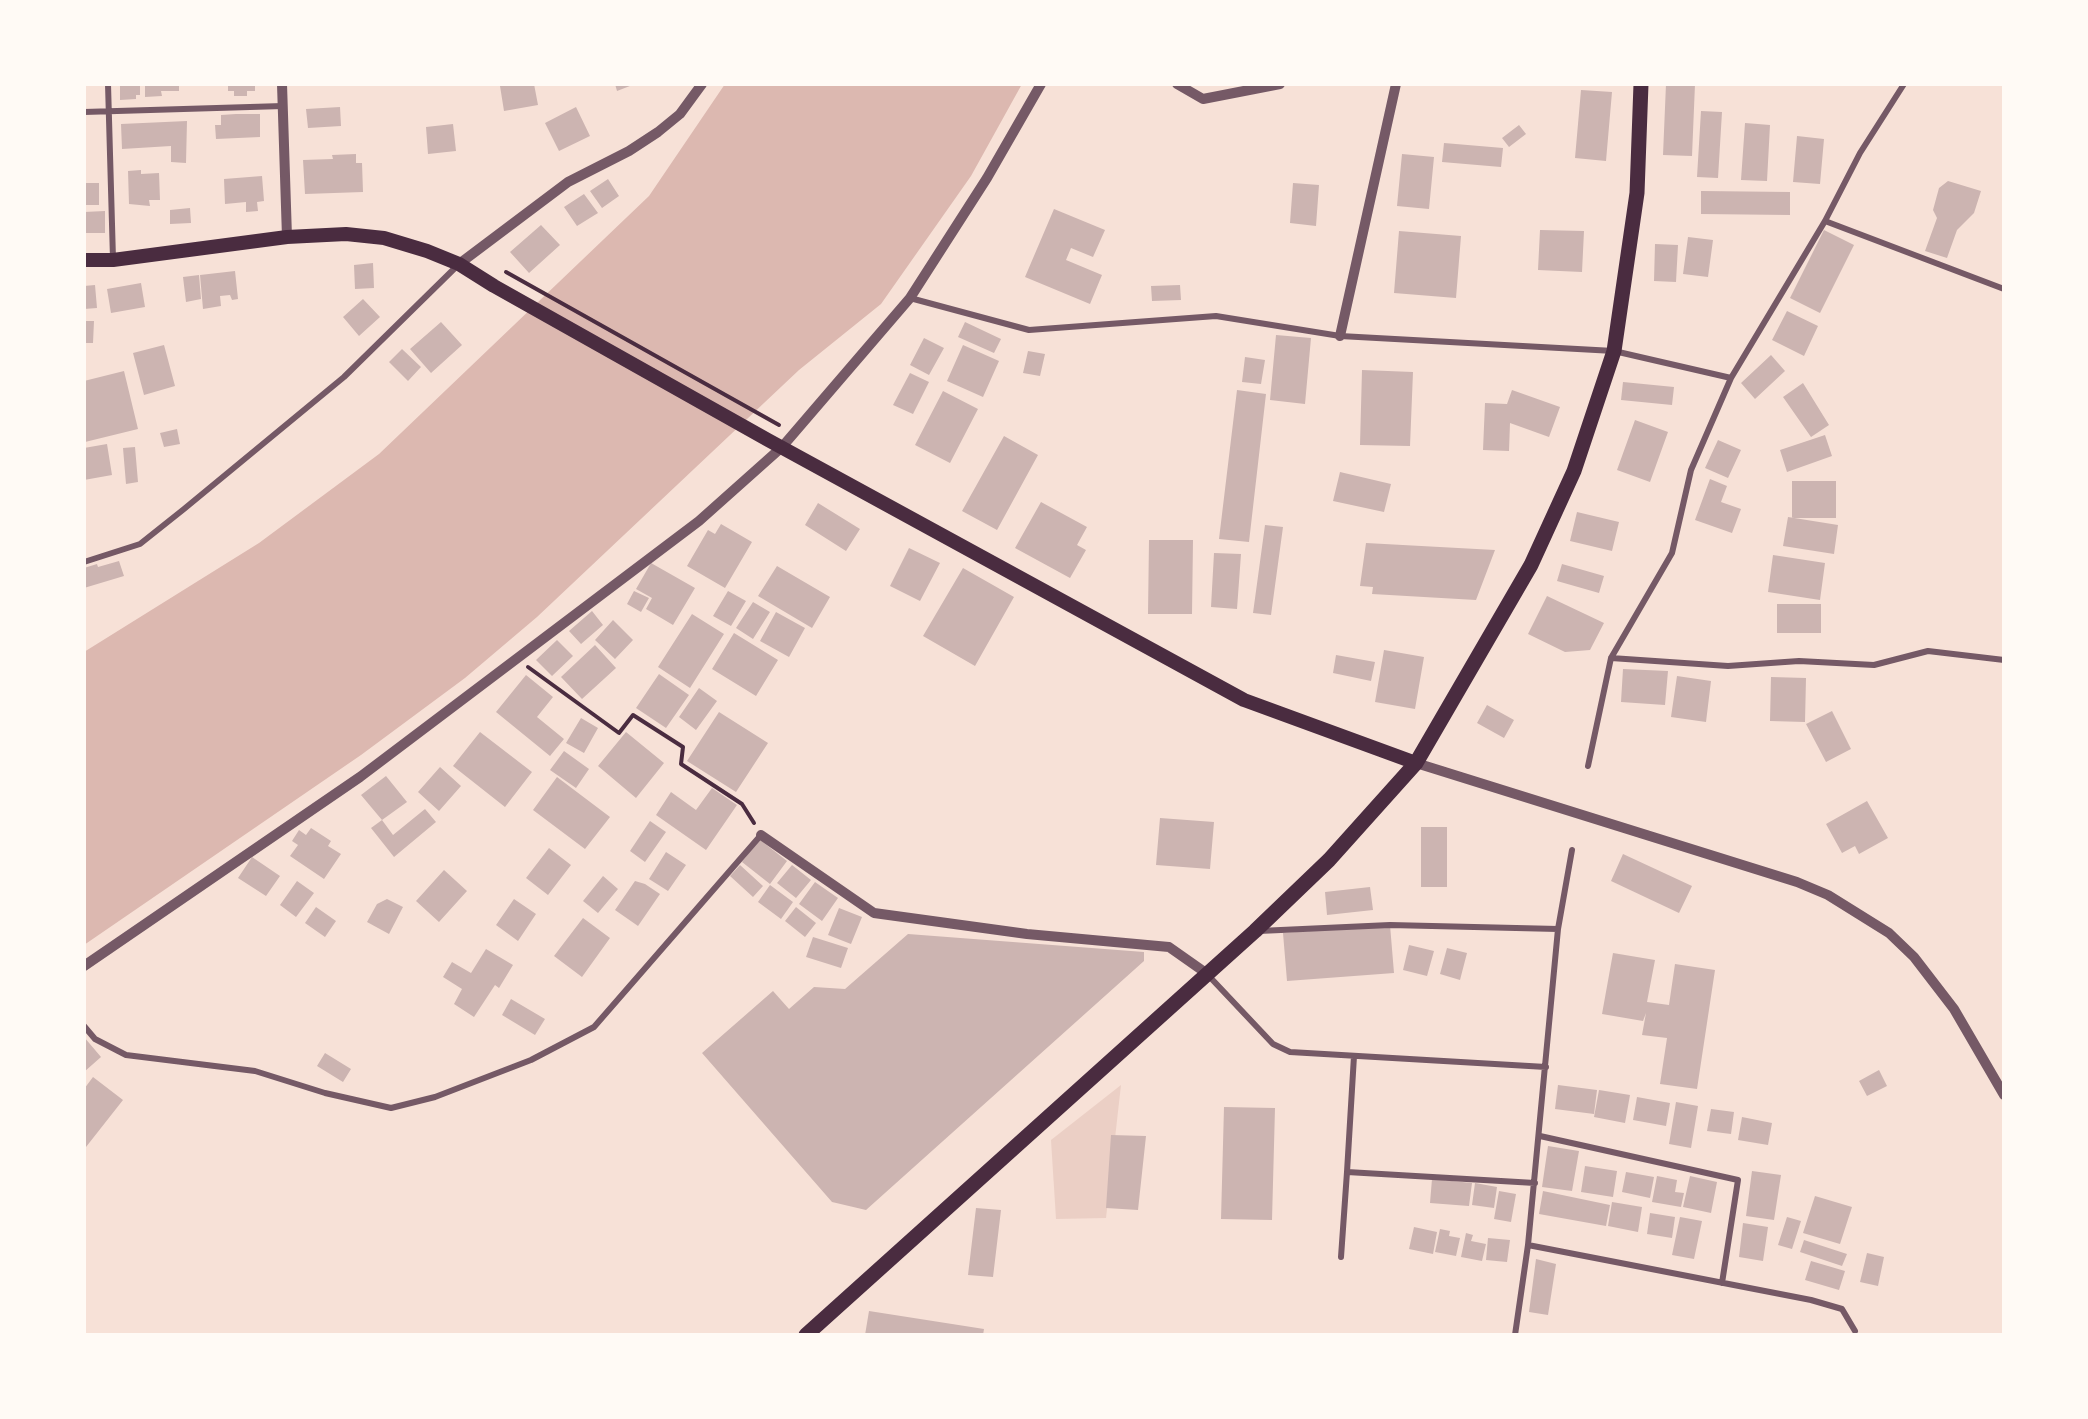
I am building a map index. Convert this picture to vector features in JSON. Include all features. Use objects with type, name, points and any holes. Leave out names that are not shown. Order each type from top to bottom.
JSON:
[{"type":"highway","points":[[806,1335],[1255,931],[1329,860],[1416,763],[1531,565],[1574,471],[1614,351],[1637,193],[1641,84]]},
{"type":"main road","points":[[84,260],[113,260],[287,237],[346,234],[384,238],[459,264],[768,440],[1244,700],[1416,763]]},
{"type":"street","points":[[108,84],[113,260]]},
{"type":"street","points":[[282,84],[287,237]]},
{"type":"street","points":[[84,562],[140,544],[344,377],[459,264],[568,182],[629,151],[658,132],[680,114],[702,84]]},
{"type":"street","points":[[84,966],[360,777],[518,660],[699,521],[782,447],[910,298],[987,178],[1041,84]]},
{"type":"street","points":[[1177,84],[1203,99],[1280,84]]},
{"type":"street","points":[[1340,336],[1396,84]]},
{"type":"street","points":[[1588,766],[1611,657],[1672,553],[1691,470],[1731,378],[1825,221],[1860,153],[1904,84]]},
{"type":"street","points":[[84,112],[283,106]]},
{"type":"street","points":[[1825,221],[2004,289]]},
{"type":"street","points":[[910,298],[1029,330],[1216,316],[1340,336],[1614,351],[1731,378]]},
{"type":"street","points":[[1611,657],[1728,666],[1799,661],[1874,664],[1928,651],[2004,660]]},
{"type":"street","points":[[1416,763],[1797,882],[1828,895],[1889,933],[1914,957],[1954,1009],[2004,1095]]},
{"type":"street","points":[[84,1026],[95,1040],[126,1055],[255,1071],[325,1093],[392,1108],[435,1097],[531,1060],[594,1027],[761,835],[874,913],[1027,934],[1169,947],[1206,973],[1281,1048],[1290,1052],[1546,1067]]},
{"type":"street","points":[[1515,1335],[1540,1136],[1558,929],[1572,850]]},
{"type":"street","points":[[1255,931],[1390,925],[1558,929]]},
{"type":"street","points":[[1341,1257],[1354,1056]]},
{"type":"street","points":[[1540,1136],[1738,1180],[1722,1283]]},
{"type":"street","points":[[1347,1172],[1535,1183]]},
{"type":"street","points":[[1528,1245],[1842,1309],[1855,1331]]},
{"type":"path","points":[[506,272],[779,425]]},
{"type":"path","points":[[518,660],[619,733],[633,715],[683,747],[681,764],[742,804],[761,835]]},
{"type":"shaded area","points":[[725,84],[1022,84],[971,176],[881,304],[799,370],[537,617],[465,678],[361,755],[84,945],[84,652],[259,543],[379,454],[649,196]]},
{"type":"shaded area","points":[[1121,1085],[1106,1218],[1056,1219],[1051,1140]]},
{"type":"building","points":[[120,84],[140,84],[140,95],[136,95],[136,99],[120,100]]},
{"type":"building","points":[[145,84],[179,84],[179,91],[161,91],[162,96],[145,97]]},
{"type":"building","points":[[228,84],[255,84],[255,91],[247,91],[247,96],[234,96],[234,91],[228,91]]},
{"type":"building","points":[[534,84],[538,105],[504,111],[500,86]]},
{"type":"building","points":[[615,84],[635,84],[617,91]]},
{"type":"building","points":[[1666,84],[1695,84],[1692,156],[1663,155]]},
{"type":"building","points":[[1581,90],[1612,92],[1606,161],[1575,158]]},
{"type":"building","points":[[340,107],[341,126],[308,128],[306,109]]},
{"type":"building","points":[[576,107],[590,136],[559,151],[545,123]]},
{"type":"building","points":[[1701,111],[1722,112],[1718,178],[1697,177]]},
{"type":"building","points":[[260,114],[260,137],[216,139],[215,125],[221,125],[221,115]]},
{"type":"building","points":[[187,121],[186,163],[171,162],[171,146],[122,149],[121,124]]},
{"type":"building","points":[[1745,123],[1770,125],[1767,181],[1741,180]]},
{"type":"building","points":[[453,124],[456,151],[428,154],[426,127]]},
{"type":"building","points":[[1519,125],[1526,134],[1509,147],[1502,138]]},
{"type":"building","points":[[1797,136],[1824,139],[1820,184],[1793,182]]},
{"type":"building","points":[[1444,143],[1503,148],[1501,167],[1442,162]]},
{"type":"building","points":[[356,154],[356,163],[362,163],[363,192],[305,194],[303,160],[333,159],[332,155]]},
{"type":"building","points":[[1402,154],[1434,157],[1429,209],[1397,206]]},
{"type":"building","points":[[141,170],[141,174],[159,173],[160,200],[149,200],[150,206],[129,204],[128,171]]},
{"type":"building","points":[[262,176],[264,201],[257,202],[258,211],[246,212],[246,202],[225,204],[224,179]]},
{"type":"building","points":[[608,179],[619,196],[602,208],[590,191]]},
{"type":"building","points":[[1948,181],[1981,191],[1974,213],[1957,230],[1947,258],[1925,251],[1937,218],[1933,210],[1939,188]]},
{"type":"building","points":[[84,183],[99,183],[99,205],[84,205]]},
{"type":"building","points":[[1293,183],[1319,185],[1316,226],[1290,223]]},
{"type":"building","points":[[1701,191],[1790,192],[1790,215],[1701,214]]},
{"type":"building","points":[[584,194],[598,213],[577,226],[564,207]]},
{"type":"building","points":[[190,208],[191,223],[170,224],[170,210]]},
{"type":"building","points":[[1054,209],[1105,230],[1093,257],[1071,248],[1066,260],[1102,275],[1090,304],[1025,277]]},
{"type":"building","points":[[105,211],[105,233],[84,233],[84,212]]},
{"type":"building","points":[[541,225],[560,245],[529,273],[510,252]]},
{"type":"building","points":[[1540,230],[1584,231],[1582,272],[1538,270]]},
{"type":"building","points":[[1824,230],[1854,245],[1820,313],[1790,298]]},
{"type":"building","points":[[1399,231],[1461,236],[1456,298],[1394,293]]},
{"type":"building","points":[[1688,237],[1713,240],[1708,277],[1683,274]]},
{"type":"building","points":[[1655,244],[1678,245],[1676,282],[1654,281]]},
{"type":"building","points":[[373,263],[374,288],[355,289],[354,265]]},
{"type":"building","points":[[235,271],[238,299],[232,300],[230,295],[220,296],[221,306],[203,309],[200,275]]},
{"type":"building","points":[[199,275],[201,299],[186,302],[183,277]]},
{"type":"building","points":[[141,283],[145,307],[111,313],[107,289]]},
{"type":"building","points":[[95,285],[97,308],[84,309],[84,286]]},
{"type":"building","points":[[1180,285],[1181,300],[1152,301],[1151,286]]},
{"type":"building","points":[[363,299],[380,317],[359,336],[343,317]]},
{"type":"building","points":[[1787,311],[1818,326],[1804,356],[1772,340]]},
{"type":"building","points":[[84,321],[94,321],[93,343],[84,343]]},
{"type":"building","points":[[441,322],[462,345],[431,373],[410,349]]},
{"type":"building","points":[[965,322],[1001,339],[994,353],[958,337]]},
{"type":"building","points":[[1276,335],[1311,338],[1305,404],[1270,400]]},
{"type":"building","points":[[924,338],[944,348],[929,375],[910,365]]},
{"type":"building","points":[[164,345],[175,386],[144,395],[133,353]]},
{"type":"building","points":[[963,345],[999,361],[983,397],[947,381]]},
{"type":"building","points":[[402,349],[421,367],[408,381],[389,362]]},
{"type":"building","points":[[1028,351],[1045,354],[1040,376],[1023,373]]},
{"type":"building","points":[[1771,355],[1785,371],[1755,399],[1741,383]]},
{"type":"building","points":[[1245,357],[1265,360],[1261,384],[1242,382]]},
{"type":"building","points":[[1362,370],[1413,372],[1410,446],[1360,445]]},
{"type":"building","points":[[124,371],[138,429],[85,442],[84,381]]},
{"type":"building","points":[[910,373],[929,382],[913,414],[893,405]]},
{"type":"building","points":[[1623,382],[1674,387],[1672,405],[1621,400]]},
{"type":"building","points":[[1803,383],[1829,425],[1811,437],[1783,397]]},
{"type":"building","points":[[1237,390],[1266,394],[1249,542],[1219,539]]},
{"type":"building","points":[[1512,390],[1560,407],[1549,437],[1510,423],[1509,451],[1483,450],[1485,403],[1507,404]]},
{"type":"building","points":[[943,391],[978,409],[950,463],[915,445]]},
{"type":"building","points":[[1635,420],[1668,432],[1650,482],[1617,470]]},
{"type":"building","points":[[177,429],[180,444],[164,447],[160,433]]},
{"type":"building","points":[[1825,435],[1832,456],[1787,472],[1780,450]]},
{"type":"building","points":[[1004,436],[1038,455],[997,530],[962,511]]},
{"type":"building","points":[[1718,440],[1741,450],[1728,478],[1705,468]]},
{"type":"building","points":[[107,444],[112,475],[84,480],[84,448]]},
{"type":"building","points":[[135,447],[138,482],[126,484],[123,448]]},
{"type":"building","points":[[1340,472],[1391,484],[1384,512],[1333,501]]},
{"type":"building","points":[[1710,479],[1727,486],[1721,502],[1741,509],[1732,533],[1695,520]]},
{"type":"building","points":[[1792,481],[1836,481],[1836,518],[1792,518]]},
{"type":"building","points":[[1041,502],[1087,527],[1077,545],[1086,550],[1070,578],[1015,548]]},
{"type":"building","points":[[818,503],[860,529],[846,551],[805,525]]},
{"type":"building","points":[[1577,512],[1619,522],[1612,551],[1570,541]]},
{"type":"building","points":[[1788,517],[1838,525],[1834,554],[1783,546]]},
{"type":"building","points":[[721,524],[752,542],[725,588],[687,566],[708,530],[715,534]]},
{"type":"building","points":[[1265,525],[1283,527],[1271,615],[1253,613]]},
{"type":"building","points":[[1149,540],[1193,540],[1192,614],[1148,614]]},
{"type":"building","points":[[1366,543],[1495,550],[1476,600],[1372,594],[1373,587],[1360,586]]},
{"type":"building","points":[[909,548],[940,563],[920,601],[890,586]]},
{"type":"building","points":[[1214,553],[1241,554],[1237,609],[1211,607]]},
{"type":"building","points":[[1773,555],[1825,563],[1820,600],[1768,592]]},
{"type":"building","points":[[119,561],[124,576],[84,588],[84,568]]},
{"type":"building","points":[[651,563],[695,588],[673,625],[646,609],[652,598],[636,589]]},
{"type":"building","points":[[1562,564],[1604,576],[1599,593],[1557,581]]},
{"type":"building","points":[[777,566],[830,597],[812,628],[758,596]]},
{"type":"building","points":[[963,568],[1014,597],[975,666],[923,636]]},
{"type":"building","points":[[634,591],[649,598],[641,612],[627,604]]},
{"type":"building","points":[[728,591],[746,601],[731,626],[713,616]]},
{"type":"building","points":[[1547,596],[1604,623],[1590,650],[1565,652],[1528,634]]},
{"type":"building","points":[[753,602],[770,612],[753,639],[736,628]]},
{"type":"building","points":[[1777,604],[1821,604],[1821,633],[1777,633]]},
{"type":"building","points":[[592,611],[603,625],[581,644],[569,631]]},
{"type":"building","points":[[776,612],[805,628],[789,657],[760,641]]},
{"type":"building","points":[[692,614],[724,634],[690,688],[658,667]]},
{"type":"building","points":[[613,620],[633,640],[615,659],[595,640]]},
{"type":"building","points":[[734,633],[778,660],[756,696],[712,669]]},
{"type":"building","points":[[557,640],[573,656],[552,676],[536,660]]},
{"type":"building","points":[[595,645],[616,668],[582,699],[561,677]]},
{"type":"building","points":[[1384,650],[1424,657],[1415,709],[1375,702]]},
{"type":"building","points":[[1336,655],[1375,662],[1371,681],[1333,673]]},
{"type":"building","points":[[1623,669],[1668,671],[1665,705],[1621,702]]},
{"type":"building","points":[[659,674],[689,695],[666,728],[636,708]]},
{"type":"building","points":[[526,675],[553,697],[537,717],[564,739],[550,756],[496,712]]},
{"type":"building","points":[[1677,676],[1711,681],[1706,722],[1671,717]]},
{"type":"building","points":[[1771,677],[1806,678],[1805,722],[1770,721]]},
{"type":"building","points":[[699,688],[717,701],[696,730],[679,717]]},
{"type":"building","points":[[1487,705],[1514,720],[1504,738],[1477,723]]},
{"type":"building","points":[[1832,711],[1851,749],[1826,762],[1806,724]]},
{"type":"building","points":[[719,712],[768,743],[736,792],[687,761]]},
{"type":"building","points":[[581,718],[598,728],[584,753],[566,743]]},
{"type":"building","points":[[480,732],[532,772],[505,807],[453,766]]},
{"type":"building","points":[[626,732],[664,763],[636,798],[598,766]]},
{"type":"building","points":[[564,751],[589,769],[576,788],[550,770]]},
{"type":"building","points":[[440,767],[461,786],[439,811],[418,792]]},
{"type":"building","points":[[386,776],[407,802],[382,820],[361,795]]},
{"type":"building","points":[[557,777],[610,817],[585,849],[533,810]]},
{"type":"building","points":[[712,788],[737,805],[706,850],[656,815],[671,792],[696,810]]},
{"type":"building","points":[[1867,801],[1888,838],[1859,854],[1855,846],[1842,853],[1826,824]]},
{"type":"building","points":[[425,809],[436,822],[394,857],[371,828],[382,820],[393,835]]},
{"type":"building","points":[[1160,818],[1214,822],[1210,869],[1156,865]]},
{"type":"building","points":[[650,821],[666,832],[645,862],[630,851]]},
{"type":"building","points":[[1421,827],[1447,827],[1447,887],[1421,887]]},
{"type":"building","points":[[311,828],[331,841],[328,846],[341,854],[324,879],[290,856],[298,845],[292,841],[299,830],[306,835]]},
{"type":"building","points":[[759,839],[787,861],[770,884],[742,862]]},
{"type":"building","points":[[549,848],[571,865],[548,895],[526,878]]},
{"type":"building","points":[[666,852],[686,865],[668,891],[649,879]]},
{"type":"building","points":[[1623,854],[1692,886],[1679,913],[1611,881]]},
{"type":"building","points":[[252,857],[280,876],[266,896],[238,878]]},
{"type":"building","points":[[740,865],[763,886],[753,897],[730,876]]},
{"type":"building","points":[[792,865],[811,880],[796,898],[777,883]]},
{"type":"building","points":[[444,870],[467,891],[439,922],[416,901]]},
{"type":"building","points":[[603,876],[618,889],[598,913],[583,901]]},
{"type":"building","points":[[297,881],[314,893],[296,917],[280,905]]},
{"type":"building","points":[[635,881],[645,884],[660,894],[638,926],[615,910]]},
{"type":"building","points":[[815,882],[838,898],[822,921],[799,904]]},
{"type":"building","points":[[770,885],[793,902],[781,919],[758,902]]},
{"type":"building","points":[[1370,887],[1373,910],[1327,915],[1325,892]]},
{"type":"building","points":[[387,899],[403,907],[389,934],[367,922],[377,904]]},
{"type":"building","points":[[514,899],[536,914],[518,941],[496,925]]},
{"type":"building","points":[[316,907],[336,921],[325,937],[305,923]]},
{"type":"building","points":[[796,907],[816,923],[805,937],[785,921]]},
{"type":"building","points":[[839,908],[862,917],[851,944],[828,935]]},
{"type":"building","points":[[583,918],[610,938],[582,977],[554,956]]},
{"type":"building","points":[[1390,925],[1394,973],[1287,981],[1283,933]]},
{"type":"building","points":[[908,934],[1144,952],[1144,961],[866,1210],[832,1202],[702,1053],[773,991],[789,1009],[814,987],[845,989]]},
{"type":"building","points":[[813,937],[848,948],[841,968],[806,957]]},
{"type":"building","points":[[1409,945],[1434,951],[1427,976],[1403,970]]},
{"type":"building","points":[[1447,948],[1467,953],[1460,980],[1440,974]]},
{"type":"building","points":[[486,949],[513,965],[499,988],[495,985],[474,1017],[454,1004],[462,989],[443,977],[452,962],[471,973]]},
{"type":"building","points":[[1613,953],[1655,960],[1647,1002],[1669,1005],[1675,964],[1715,970],[1697,1089],[1660,1084],[1667,1038],[1642,1035],[1646,1013],[1643,1021],[1602,1014]]},
{"type":"building","points":[[511,999],[545,1019],[535,1035],[502,1015]]},
{"type":"building","points":[[84,1037],[101,1057],[84,1072]]},
{"type":"building","points":[[325,1053],[351,1069],[343,1082],[317,1066]]},
{"type":"building","points":[[1879,1070],[1887,1086],[1867,1096],[1859,1081]]},
{"type":"building","points":[[93,1077],[123,1100],[86,1147],[84,1089]]},
{"type":"building","points":[[1558,1085],[1597,1090],[1594,1114],[1555,1109]]},
{"type":"building","points":[[1599,1090],[1630,1095],[1625,1123],[1594,1117]]},
{"type":"building","points":[[1637,1097],[1670,1103],[1666,1126],[1633,1120]]},
{"type":"building","points":[[1676,1102],[1698,1106],[1691,1148],[1669,1144]]},
{"type":"building","points":[[1224,1107],[1275,1108],[1272,1220],[1221,1219]]},
{"type":"building","points":[[1711,1109],[1734,1112],[1731,1134],[1707,1131]]},
{"type":"building","points":[[1742,1117],[1772,1123],[1768,1145],[1738,1140]]},
{"type":"building","points":[[1111,1135],[1146,1136],[1138,1210],[1106,1208]]},
{"type":"building","points":[[1548,1146],[1579,1151],[1572,1191],[1542,1187]]},
{"type":"building","points":[[1585,1166],[1617,1171],[1613,1197],[1581,1192]]},
{"type":"building","points":[[1752,1171],[1781,1175],[1774,1220],[1746,1216]]},
{"type":"building","points":[[1626,1172],[1654,1177],[1650,1198],[1622,1192]]},
{"type":"building","points":[[1657,1176],[1677,1180],[1675,1192],[1684,1193],[1681,1207],[1652,1202]]},
{"type":"building","points":[[1690,1176],[1717,1182],[1711,1213],[1683,1207]]},
{"type":"building","points":[[1432,1179],[1472,1183],[1469,1206],[1430,1203]]},
{"type":"building","points":[[1475,1183],[1497,1187],[1494,1208],[1472,1205]]},
{"type":"building","points":[[1499,1191],[1516,1194],[1511,1222],[1494,1219]]},
{"type":"building","points":[[1543,1191],[1610,1205],[1606,1226],[1539,1214]]},
{"type":"building","points":[[1815,1196],[1852,1207],[1840,1244],[1803,1233]]},
{"type":"building","points":[[1612,1202],[1642,1207],[1638,1232],[1608,1226]]},
{"type":"building","points":[[976,1208],[1001,1210],[993,1277],[968,1275]]},
{"type":"building","points":[[1650,1213],[1675,1217],[1672,1238],[1647,1234]]},
{"type":"building","points":[[1680,1217],[1702,1221],[1694,1259],[1672,1255]]},
{"type":"building","points":[[1787,1217],[1801,1221],[1792,1249],[1778,1245]]},
{"type":"building","points":[[1743,1223],[1768,1227],[1763,1261],[1739,1257]]},
{"type":"building","points":[[1414,1227],[1437,1232],[1433,1254],[1409,1249]]},
{"type":"building","points":[[1440,1229],[1450,1231],[1449,1236],[1460,1238],[1456,1256],[1435,1252]]},
{"type":"building","points":[[1466,1233],[1473,1235],[1471,1241],[1486,1244],[1482,1261],[1461,1257]]},
{"type":"building","points":[[1488,1238],[1510,1240],[1507,1262],[1486,1260]]},
{"type":"building","points":[[1804,1240],[1847,1254],[1842,1266],[1800,1252]]},
{"type":"building","points":[[1867,1253],[1884,1257],[1878,1286],[1860,1282]]},
{"type":"building","points":[[1536,1259],[1556,1264],[1548,1315],[1529,1312]]},
{"type":"building","points":[[1811,1261],[1845,1271],[1839,1290],[1805,1280]]},
{"type":"building","points":[[869,1311],[984,1329],[983,1335],[865,1335]]}]
